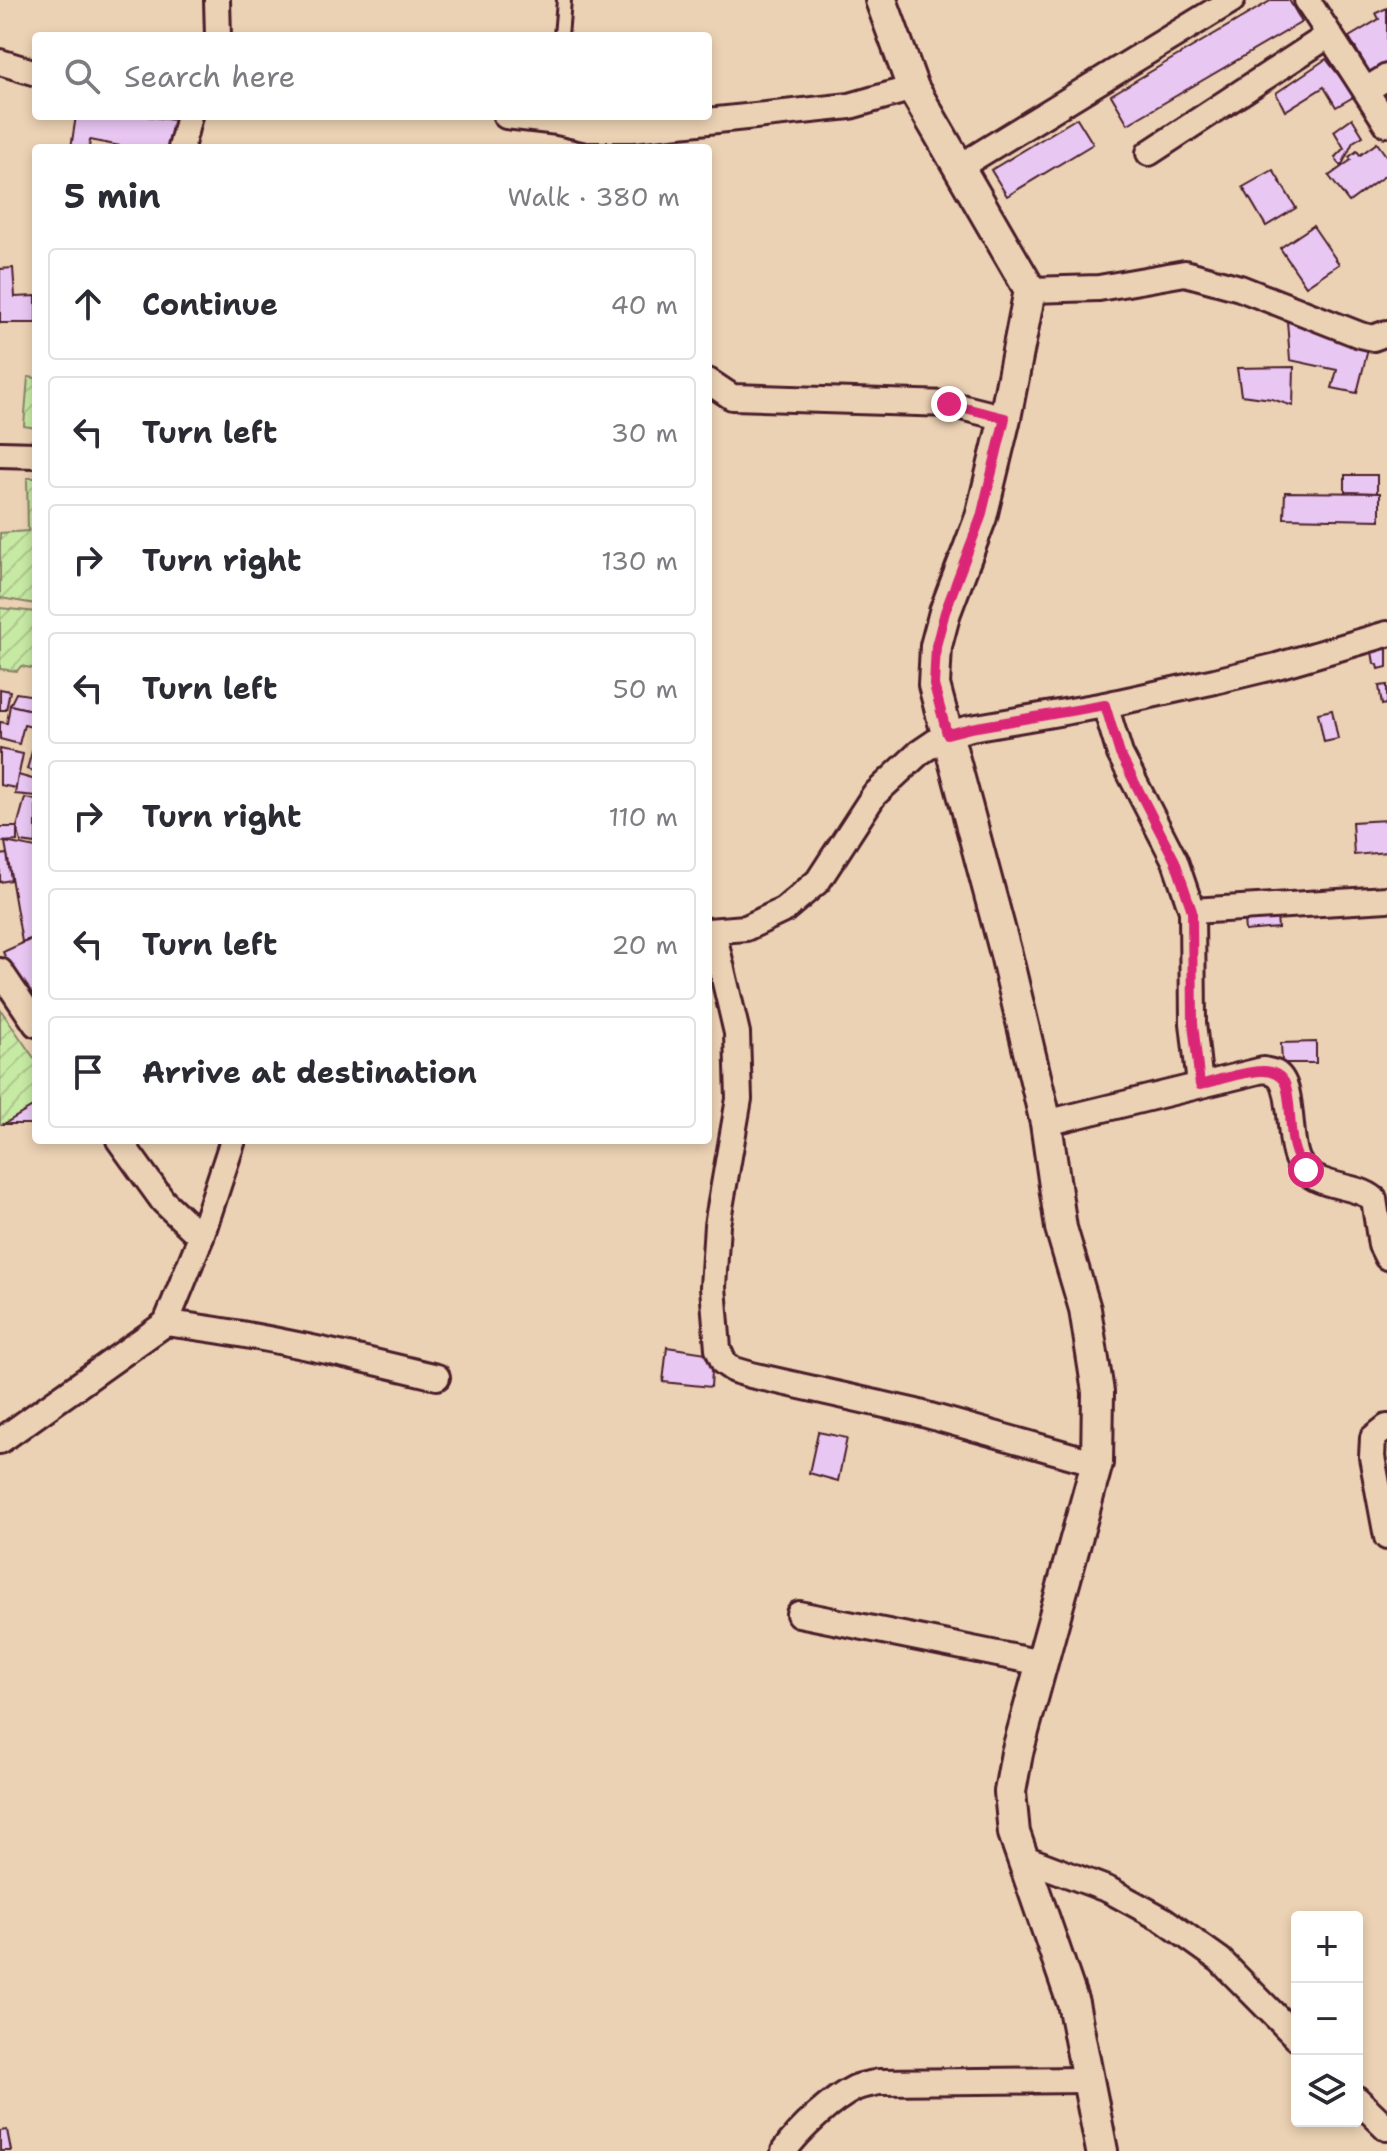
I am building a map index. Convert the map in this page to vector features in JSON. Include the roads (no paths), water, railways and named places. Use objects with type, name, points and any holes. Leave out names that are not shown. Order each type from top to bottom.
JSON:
[{"type":"street","points":[[217,0],[218,32]]},
{"type":"street","points":[[881,0],[913,88],[1030,290],[1005,418],[981,517],[945,612],[936,646],[934,685],[998,925],[1046,1123],[1061,1228],[1085,1309],[1098,1392],[1097,1463],[1017,1753],[1010,1792],[1014,1833],[1073,2003],[1102,2151]]},
{"type":"street","points":[[959,167],[1232,0]]},
{"type":"street","points":[[1307,0],[1387,124]]},
{"type":"street","points":[[1149,153],[1329,35]]},
{"type":"street","points":[[0,62],[32,72]]},
{"type":"street","points":[[1366,90],[1387,77]]},
{"type":"street","points":[[559,120],[585,138],[632,129],[850,106],[913,88]]},
{"type":"street","points":[[182,144],[188,120]]},
{"type":"street","points":[[1030,290],[1099,288],[1185,273],[1240,288],[1360,335],[1373,338],[1387,333]]},
{"type":"street","points":[[712,384],[732,397],[949,404],[1005,418]]},
{"type":"street","points":[[0,454],[32,455]]},
{"type":"street","points":[[712,931],[746,928],[784,910],[818,881],[874,795],[919,753],[947,734],[1105,705],[1277,666],[1387,634]]},
{"type":"street","points":[[1105,705],[1120,754],[1175,861],[1192,911],[1193,1023],[1200,1085]]},
{"type":"street","points":[[1192,911],[1387,899]]},
{"type":"street","points":[[712,939],[737,1033],[739,1099],[717,1225],[713,1287],[718,1349],[724,1363],[751,1375],[916,1412],[1097,1463]]},
{"type":"street","points":[[0,971],[32,1018]]},
{"type":"street","points":[[1046,1123],[1263,1070],[1276,1073],[1285,1083],[1298,1162],[1326,1184],[1367,1193],[1374,1199],[1381,1245],[1387,1257]]},
{"type":"street","points":[[122,1144],[163,1201],[201,1237]]},
{"type":"street","points":[[0,1441],[166,1323],[201,1237],[232,1144]]},
{"type":"street","points":[[166,1323],[225,1330],[303,1345],[437,1377]]},
{"type":"street","points":[[1387,1427],[1373,1438],[1372,1457],[1387,1537]]},
{"type":"street","points":[[799,1614],[1042,1663]]},
{"type":"street","points":[[1022,1857],[1109,1890],[1164,1920],[1220,1960],[1291,2032]]},
{"type":"street","points":[[784,2151],[837,2099],[858,2087],[879,2082],[1088,2080]]},
{"type":"street","points":[[1363,2105],[1387,2128]]},
{"type":"lane","points":[[561,32],[564,0]]}]
